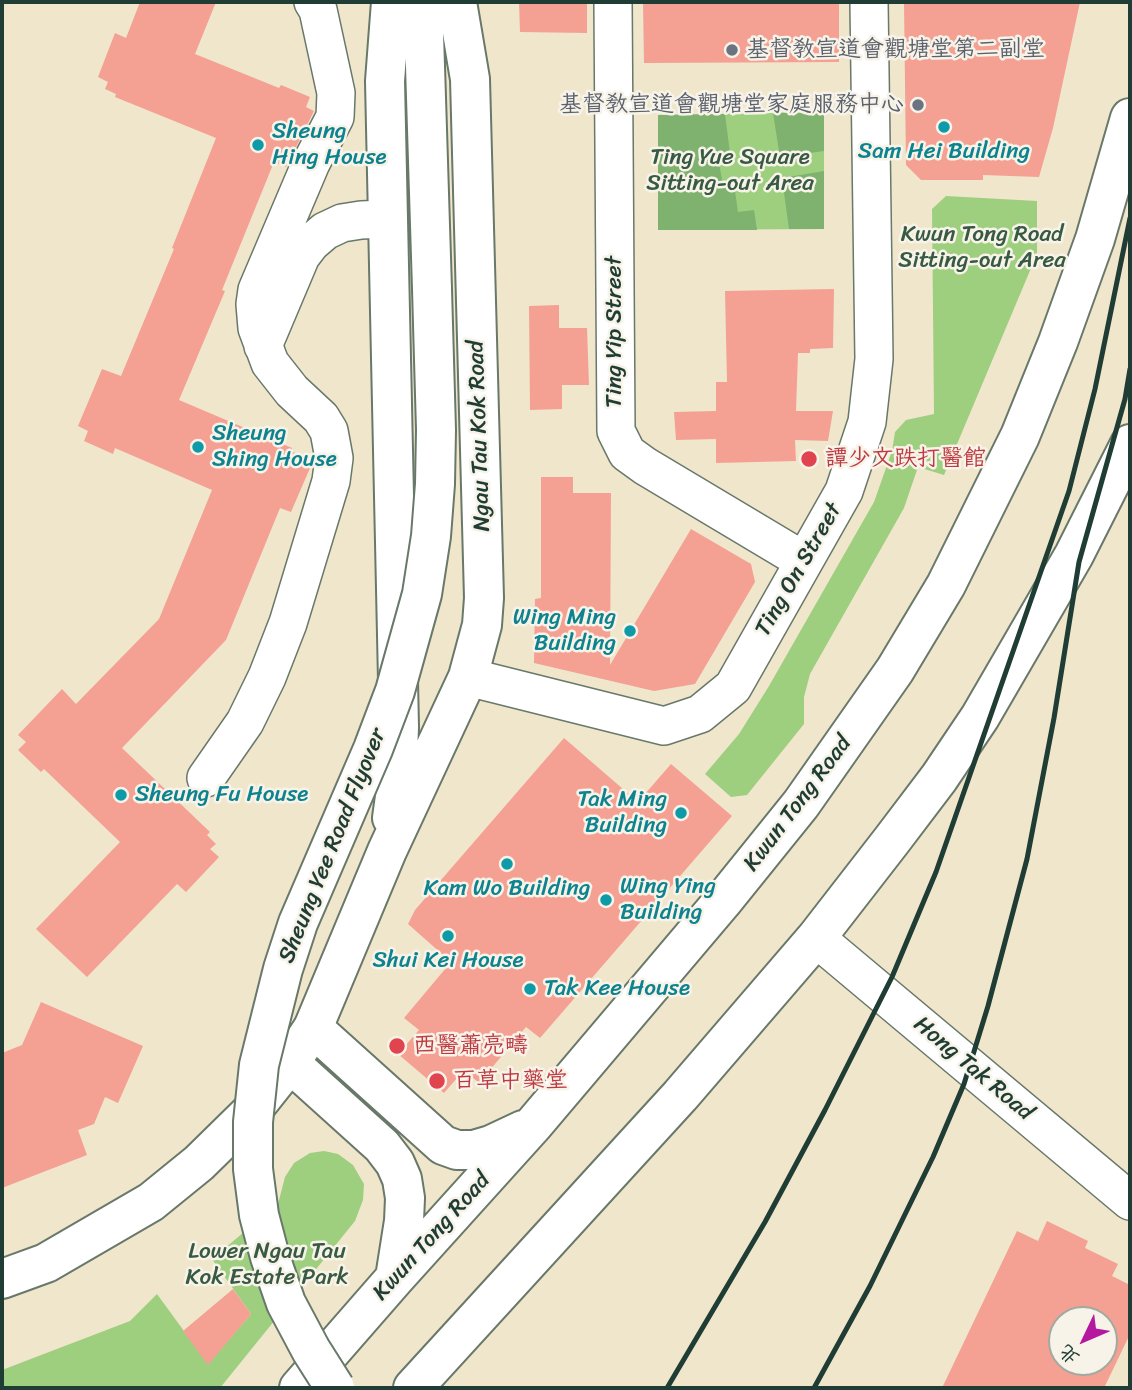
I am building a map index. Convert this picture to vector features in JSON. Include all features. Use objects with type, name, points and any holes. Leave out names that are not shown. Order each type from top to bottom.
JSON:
[{"type":"main road","name":"Ngau Tau Kok Road","points":[[387,851],[397,782],[399,727],[385,81],[391,2]]},
{"type":"main road","name":"Sheung Yee Road Flyover","points":[[335,1388],[286,1303],[270,1257],[259,1215],[253,1169],[253,1122],[259,1065],[282,969],[298,923],[373,749],[394,691],[422,594],[431,536],[436,430],[423,2]]},
{"type":"main road","name":"Ngau Tau Kok Road","points":[[2,1279],[46,1263],[151,1202],[199,1163],[251,1112],[290,1063],[313,1028],[387,851],[468,677],[482,625],[484,598],[470,79],[457,2]]},
{"type":"main road","name":"Kwun Tong Road","points":[[299,1388],[534,1125],[801,804],[895,670],[930,614],[975,530],[1020,436],[1096,239],[1130,118]]},
{"type":"main road","points":[[413,1388],[680,1096],[816,938],[932,788],[980,717],[1074,555],[1130,444]]},
{"type":"main road","points":[[313,1028],[443,1145],[457,1150],[474,1150],[492,1145],[534,1125]]},
{"type":"main road","points":[[290,1063],[382,1146],[395,1163],[402,1179],[405,1198],[395,1278]]},
{"type":"street","points":[[206,778],[244,722],[267,677],[288,623],[331,481],[334,458],[329,431],[321,418],[280,378],[263,346],[257,328],[255,304],[257,290],[311,163],[331,127],[337,105],[318,10],[313,2]]},
{"type":"street","name":"Ting Yip Street","points":[[613,2],[616,431],[627,453],[645,466],[804,561]]},
{"type":"street","name":"Ting On Street","points":[[468,677],[664,726],[700,714],[733,687],[844,491],[867,422],[874,359],[869,2]]},
{"type":"street","points":[[263,346],[301,256],[311,243],[325,231],[342,223],[388,219]]},
{"type":"street","name":"Hong Tak Road","points":[[816,938],[1130,1201]]},
{"type":"green space","name":"Ting Yue Square Sitting-out Area","points":[[824,112],[824,229],[658,230],[658,115]]},
{"type":"green space","points":[[824,112],[824,151],[780,157],[773,113]]},
{"type":"green space","points":[[725,114],[731,161],[719,163],[723,185],[734,184],[738,212],[754,210],[757,230],[658,230],[658,115]]},
{"type":"green space","points":[[824,171],[824,229],[789,229],[782,178]]},
{"type":"green space","name":"Kwun Tong Road Sitting-out Area","points":[[946,196],[1037,201],[1037,254],[944,475],[918,467],[904,508],[810,674],[804,697],[804,724],[747,795],[731,797],[705,774],[739,734],[769,686],[874,502],[892,451],[895,432],[906,420],[934,414],[932,209]]},
{"type":"green space","name":"Lower Ngau Tau Kok Estate Park","points":[[324,1151],[338,1154],[353,1165],[364,1184],[363,1200],[355,1221],[220,1388],[2,1388],[2,1370],[130,1321],[157,1294],[208,1364],[251,1314],[212,1259],[250,1227],[248,1212],[278,1204],[285,1177],[294,1163],[310,1153]]},
{"type":"building","points":[[140,2],[216,2],[195,54],[279,88],[281,85],[310,97],[306,107],[314,111],[286,167],[274,162],[222,290],[225,291],[179,400],[292,448],[291,451],[302,456],[299,464],[310,468],[291,512],[280,508],[226,640],[122,748],[210,832],[207,835],[216,844],[210,849],[219,857],[186,892],[177,884],[87,977],[36,929],[120,842],[44,769],[41,772],[18,750],[26,742],[18,735],[62,689],[76,704],[159,619],[212,490],[115,448],[113,454],[84,441],[88,431],[78,426],[102,369],[121,376],[174,249],[172,248],[216,138],[115,97],[116,94],[105,89],[108,82],[98,77],[115,33],[126,38]]},
{"type":"building","points":[[519,2],[587,2],[587,33],[520,32]]},
{"type":"building","points":[[643,2],[839,2],[839,62],[644,63]]},
{"type":"building","points":[[904,2],[1080,2],[1053,128],[1039,177],[983,175],[983,180],[921,180],[906,165]]},
{"type":"building","points":[[834,289],[833,348],[810,349],[810,353],[798,353],[796,411],[833,411],[828,441],[795,440],[796,461],[716,463],[716,439],[676,440],[674,412],[716,411],[716,382],[727,382],[725,291]]},
{"type":"building","points":[[559,305],[559,328],[587,328],[589,385],[562,385],[562,409],[530,410],[529,306]]},
{"type":"building","name":"Wing Ming Building","points":[[541,477],[573,477],[573,493],[611,493],[610,665],[691,529],[751,564],[755,582],[695,684],[654,691],[534,663],[535,599],[541,598]]},
{"type":"building","points":[[564,738],[638,802],[671,764],[732,816],[540,1038],[526,1027],[479,1083],[464,1070],[444,1093],[398,1054],[419,1030],[404,1018],[451,962],[408,924],[415,910]]},
{"type":"building","points":[[41,1002],[143,1046],[118,1103],[105,1097],[94,1124],[78,1130],[87,1155],[2,1188],[2,1053],[22,1045]]},
{"type":"building","points":[[1047,1221],[1088,1241],[1085,1248],[1118,1264],[1112,1276],[1130,1285],[1130,1334],[1118,1359],[1118,1306],[1048,1306],[1048,1376],[1110,1376],[1104,1388],[942,1388],[1017,1231],[1038,1241]]},
{"type":"building","points":[[233,1289],[251,1314],[208,1365],[183,1331]]},
{"type":"railway","points":[[667,1388],[765,1222],[825,1110],[892,977],[936,872],[1069,491],[1095,389],[1130,218]]},
{"type":"railway","points":[[814,1388],[870,1286],[933,1157],[964,1084],[1027,859],[1054,718],[1079,562],[1125,399],[1130,369]]},
{"type":"place","name":"基督教宣道會觀塘堂第二副堂","points":[[732,50]]},
{"type":"place","name":"基督教宣道會觀塘堂家庭服務中心","points":[[918,105]]},
{"type":"place","name":"Sam Hei Building","points":[[944,127]]},
{"type":"place","name":"Sheung Hing House","points":[[258,145]]},
{"type":"place","name":"Sheung Shing House","points":[[198,447]]},
{"type":"place","name":"譚少文跌打醫館","points":[[809,459]]},
{"type":"place","name":"Wing Ming Building","points":[[630,631]]},
{"type":"place","name":"Sheung Fu House","points":[[121,795]]},
{"type":"place","name":"Tak Ming Building","points":[[681,813]]},
{"type":"place","name":"Kam Wo Building","points":[[507,864]]},
{"type":"place","name":"Wing Ying Building","points":[[606,900]]},
{"type":"place","name":"Shui Kei House","points":[[448,936]]},
{"type":"place","name":"Tak Kee House","points":[[530,989]]},
{"type":"place","name":"西醫蕭亮疇","points":[[397,1046]]},
{"type":"place","name":"百草中藥堂","points":[[437,1081]]}]
